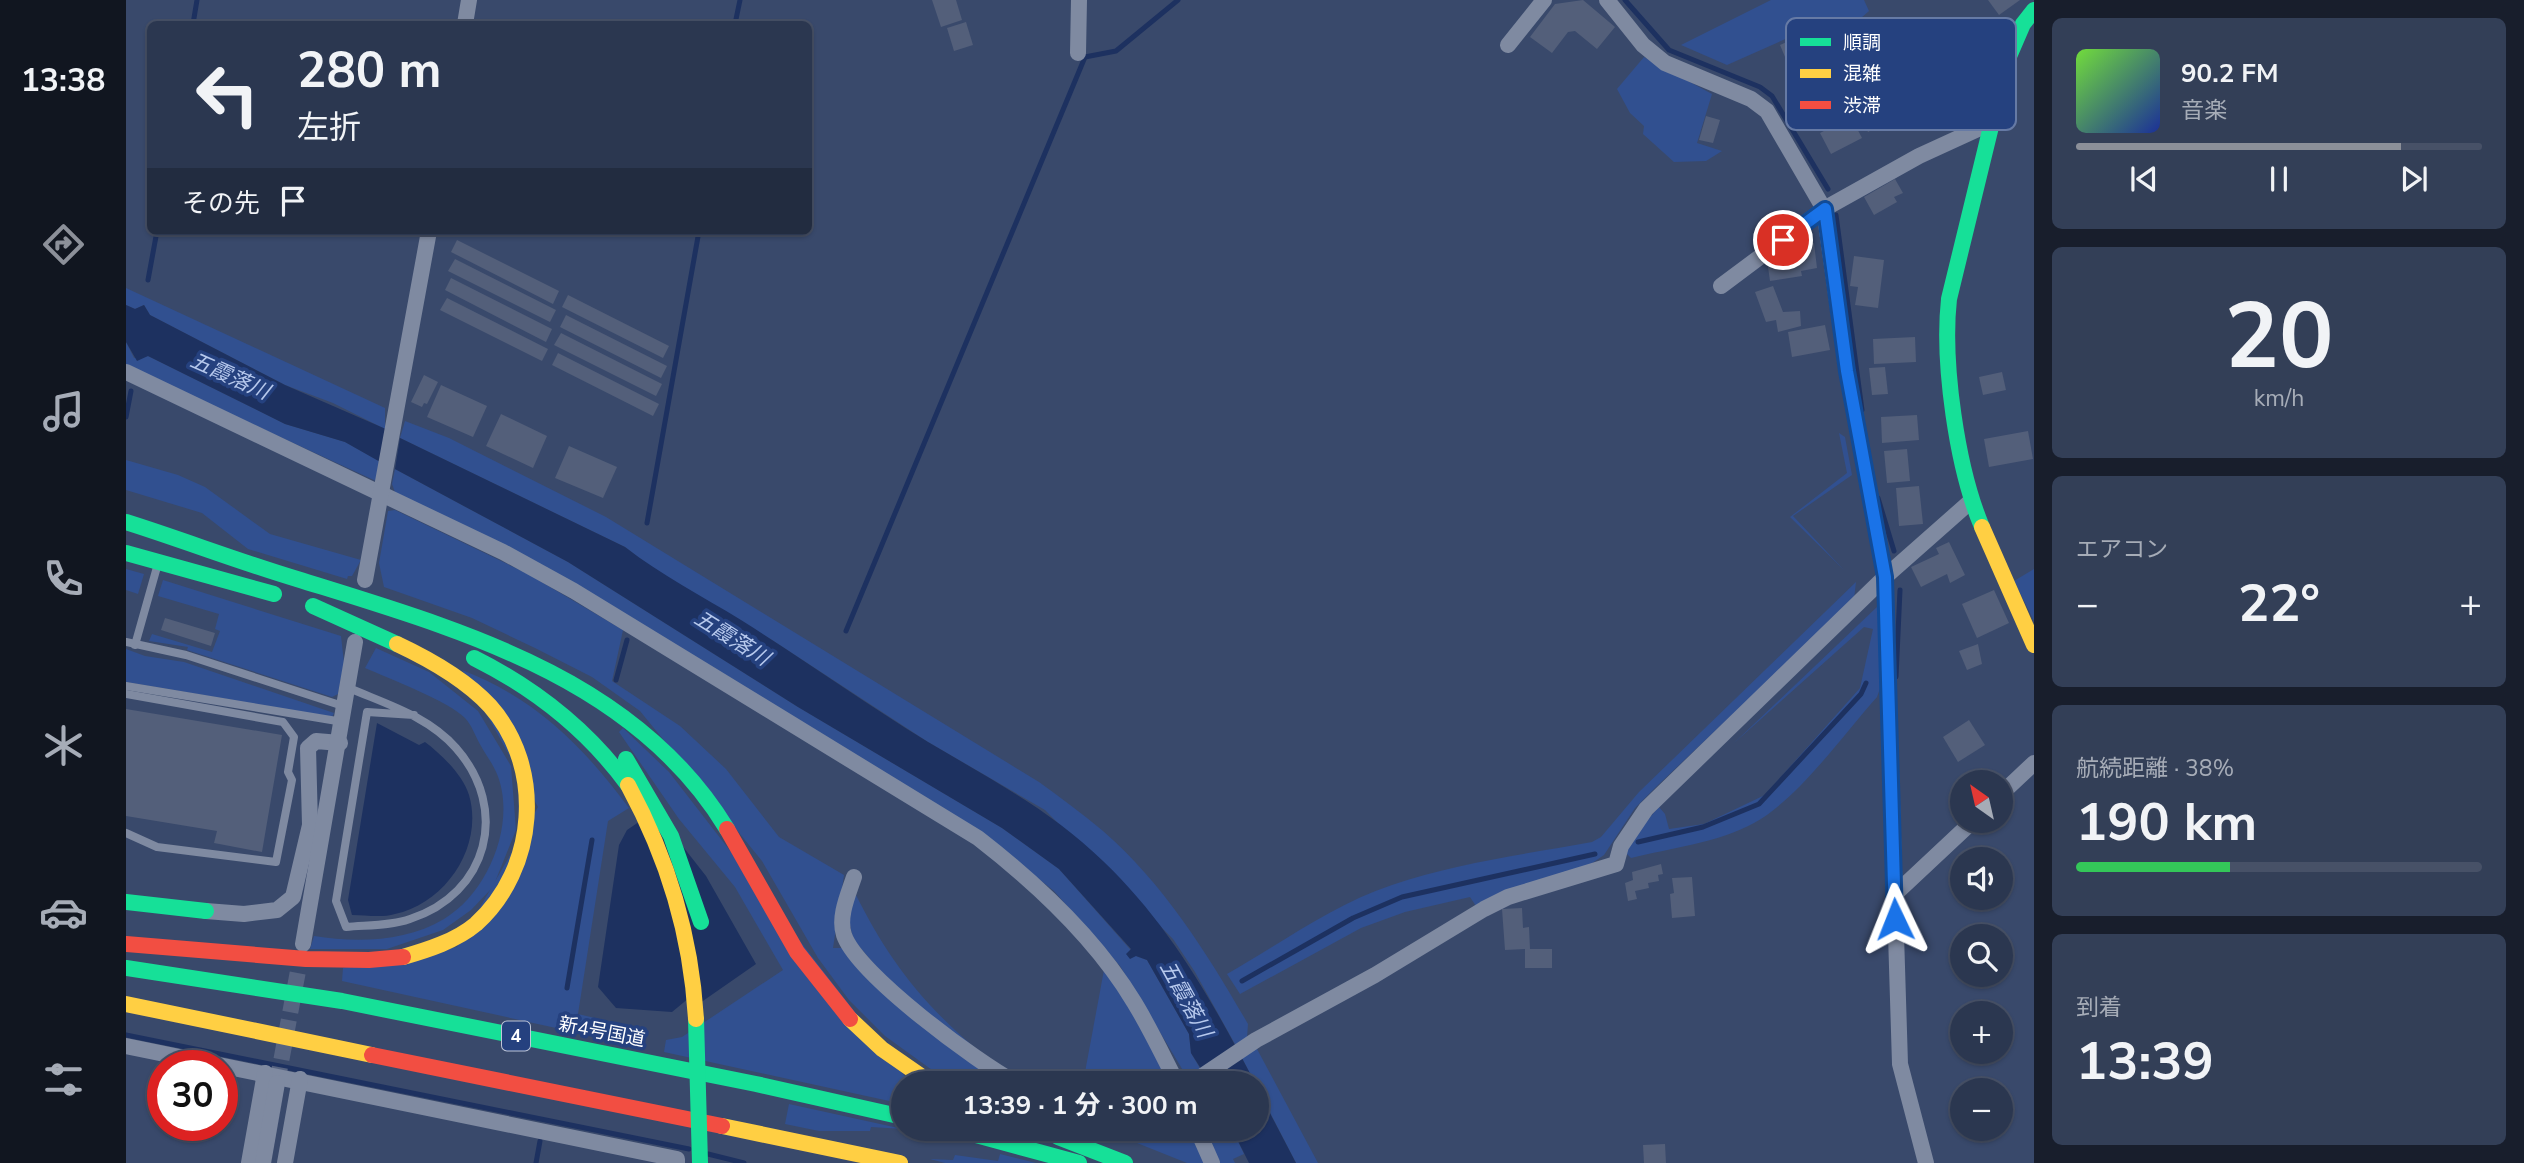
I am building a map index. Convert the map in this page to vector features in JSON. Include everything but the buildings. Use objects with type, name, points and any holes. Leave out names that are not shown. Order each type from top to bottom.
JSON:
[{"type":"main road","points":[[2016,40],[2023,24],[2034,10]]},
{"type":"main road","points":[[1989,130],[1949,299],[1945,337],[1971,501],[2034,645]]},
{"type":"main road","points":[[126,522],[412,616],[538,665],[596,696],[660,745],[710,803],[802,957],[834,1002],[886,1052],[914,1071]]},
{"type":"main road","points":[[126,553],[428,640]]},
{"type":"main road","points":[[126,943],[279,959],[402,957],[436,946],[475,925],[496,902],[511,877],[523,848],[530,814],[526,775],[513,742],[490,706],[461,680],[419,654],[300,602]]},
{"type":"main road","points":[[478,642],[549,686],[587,717],[678,846],[689,874],[703,934]]},
{"type":"main road","points":[[461,652],[514,678],[558,709],[634,781],[661,845],[686,923],[695,1000],[700,1163]]},
{"type":"main road","points":[[126,902],[206,912]]},
{"type":"main road","name":"新4号国道","points":[[126,968],[342,1001],[756,1084],[891,1114]]},
{"type":"main road","points":[[711,999],[715,1163]]},
{"type":"main road","points":[[126,1004],[900,1163]]},
{"type":"main road","points":[[443,1070],[520,1098],[821,1163]]},
{"type":"main road","points":[[998,1141],[1079,1163]]},
{"type":"main road","points":[[1068,1141],[1125,1163]]},
{"type":"street","points":[[466,21],[469,0]]},
{"type":"street","points":[[1079,0],[1079,53]]},
{"type":"street","points":[[1508,45],[1544,0]]},
{"type":"street","points":[[1607,0],[1643,45],[1665,63],[1751,99],[1767,111],[1825,209],[1847,371],[1885,577],[1900,1064],[1926,1163]]},
{"type":"street","points":[[1721,286],[1825,209],[1919,156],[1976,130]]},
{"type":"street","points":[[365,580],[428,235]]},
{"type":"street","points":[[126,372],[384,488],[503,552],[574,591],[978,838],[1036,885],[1074,925],[1133,1000],[1171,1071]]},
{"type":"street","points":[[1210,1071],[1248,1045],[1375,975],[1484,909],[1508,897],[1616,864],[1621,846],[1646,809],[1885,577],[1971,501]]},
{"type":"street","points":[[303,944],[345,714],[355,642]]},
{"type":"street","points":[[206,912],[244,914],[277,911],[293,897],[310,825],[308,748],[316,741],[340,743]]},
{"type":"street","points":[[2013,783],[2034,763]]},
{"type":"street","points":[[1894,895],[1960,833]]},
{"type":"street","points":[[854,877],[842,918],[844,936],[864,963],[950,1040],[998,1071]]},
{"type":"street","points":[[126,1046],[271,1078],[300,1079],[677,1159],[677,1163]]},
{"type":"street","points":[[249,1163],[271,1078]]},
{"type":"street","points":[[263,1163],[271,1078]]},
{"type":"street","points":[[285,1163],[300,1079]]},
{"type":"street","points":[[1202,1141],[1212,1163]]},
{"type":"lane","points":[[158,563],[131,644],[186,655],[345,714]]},
{"type":"lane","points":[[126,686],[345,714]]},
{"type":"lane","points":[[349,688],[414,715],[455,746],[473,770],[483,792],[487,819],[482,846],[472,875],[442,904],[410,919],[346,927],[336,901],[367,712],[414,715]]},
{"type":"lane","points":[[126,694],[283,722],[294,737],[288,772],[292,780],[276,862],[157,847],[126,833]]},
{"type":"shaded area","points":[[1771,0],[1864,0],[1869,11],[1861,18],[1786,18],[1786,39],[1727,65],[1681,45]]},
{"type":"shaded area","points":[[1644,57],[1712,94],[1697,143],[1722,151],[1706,161],[1674,162],[1643,134],[1644,126],[1630,113],[1617,89]]},
{"type":"shaded area","points":[[126,288],[385,408],[385,429],[333,403],[285,385],[150,315],[144,305],[135,309],[126,305]]},
{"type":"shaded area","points":[[126,342],[134,358],[148,356],[285,424],[345,442],[379,461],[376,481],[126,366]]},
{"type":"shaded area","points":[[405,421],[449,438],[606,517],[1039,782],[1125,852],[1166,898],[1201,947],[1248,1024],[1247,1038],[1236,1046],[1195,972],[1173,939],[1045,810],[928,742],[772,640],[656,571],[625,547],[400,438]]},
{"type":"shaded area","points":[[1839,433],[1845,437],[1852,475],[1793,516],[1844,570],[1790,517],[1847,473]]},
{"type":"shaded area","points":[[126,460],[178,475],[205,487],[270,534],[361,560],[352,576],[347,579],[248,549],[202,513],[126,490]]},
{"type":"shaded area","points":[[395,469],[568,562],[798,707],[1002,828],[1059,869],[1136,956],[1147,960],[1189,1034],[1191,1053],[1201,1070],[1183,1071],[1120,966],[1054,891],[1011,857],[396,495],[392,484]]},
{"type":"shaded area","points":[[395,510],[528,574],[623,630],[612,681],[680,726],[726,769],[779,837],[844,875],[833,948],[844,948],[919,1022],[986,1071],[933,1071],[885,1036],[849,1000],[818,958],[762,861],[640,711],[592,677],[535,648],[472,618],[384,587],[379,563],[388,511]]},
{"type":"shaded area","points":[[126,569],[144,574],[138,594],[126,590]]},
{"type":"shaded area","points":[[2034,569],[2034,621],[2014,581]]},
{"type":"shaded area","points":[[163,580],[341,636],[344,663],[338,694],[332,697],[187,650],[188,647],[149,641],[152,634],[212,652],[220,631],[215,629],[219,614],[158,596]]},
{"type":"shaded area","points":[[1856,582],[1854,599],[1657,786],[1635,808],[1604,855],[1579,872],[1476,906],[1470,897],[1405,912],[1361,928],[1240,994],[1227,974],[1328,914],[1370,893],[1416,877],[1592,842],[1601,837],[1639,792]]},
{"type":"shaded area","points":[[1878,606],[1882,683],[1877,697],[1787,799],[1740,830],[1710,840],[1631,858],[1626,853],[1633,836],[1659,807],[1665,814],[1669,829],[1704,824],[1765,795],[1860,688],[1873,629],[1864,627],[1733,744]]},
{"type":"shaded area","points":[[376,648],[429,672],[478,711],[511,766],[516,830],[493,887],[471,910],[443,930],[387,949],[310,949],[314,936],[347,940],[380,939],[414,932],[444,919],[474,892],[485,875],[501,835],[502,793],[497,774],[470,724],[446,705],[365,668]]},
{"type":"shaded area","points":[[126,649],[145,656],[184,662],[334,713],[332,717],[126,682]]},
{"type":"shaded area","points":[[462,670],[512,695],[556,726],[594,764],[629,808],[608,821],[578,1014],[624,1025],[620,1042],[342,981],[343,968],[457,947],[538,807]]},
{"type":"shaded area","points":[[623,728],[669,772],[901,1071],[891,1071],[891,1101],[664,1052],[666,1040],[682,1037],[783,970],[735,887],[679,819],[619,732]]},
{"type":"shaded area","points":[[854,891],[879,936],[906,976],[937,1013],[975,1048],[932,1020],[880,971],[853,939],[849,920]]},
{"type":"shaded area","points":[[1104,970],[1167,1071],[1085,1071]]},
{"type":"shaded area","points":[[1256,1048],[1268,1071],[1249,1071],[1241,1056]]},
{"type":"shaded area","points":[[1269,1072],[1318,1163],[1296,1163],[1269,1110]]},
{"type":"shaded area","points":[[789,1104],[891,1128],[819,1131],[785,1124]]},
{"type":"shaded area","points":[[1132,1141],[1197,1141],[1205,1163],[1187,1163]]},
{"type":"shaded area","points":[[1211,1141],[1238,1141],[1244,1154],[1233,1159],[1235,1163],[1219,1163]]},
{"type":"shaded area","points":[[1000,1154],[1036,1163],[945,1163],[930,1159],[953,1160],[955,1155],[998,1161]]},
{"type":"water","name":"五霞落川","points":[[126,305],[135,309],[144,305],[150,315],[285,385],[388,430],[382,463],[345,442],[285,424],[148,356],[137,361],[126,342]]},
{"type":"water","name":"五霞落川","points":[[400,438],[625,547],[904,727],[1041,811],[1103,861],[1149,911],[1206,994],[1249,1071],[1202,1071],[1191,1053],[1189,1034],[1147,960],[1136,956],[1130,959],[1126,954],[1131,949],[1059,869],[1002,828],[798,707],[568,562],[395,469]]},
{"type":"water","points":[[377,723],[419,745],[425,742],[451,765],[469,795],[471,834],[457,870],[430,898],[413,908],[390,915],[352,915],[348,900]]},
{"type":"water","points":[[655,811],[706,876],[756,964],[700,1003],[689,998],[672,1012],[616,1008],[598,987],[619,845],[627,830]]},
{"type":"water","points":[[1269,1111],[1296,1163],[1249,1163],[1238,1141],[1269,1141]]},
{"type":"waterway","points":[[194,21],[197,0]]},
{"type":"waterway","points":[[736,21],[740,0]]},
{"type":"waterway","points":[[846,631],[1085,57],[1116,51],[1178,0]]},
{"type":"waterway","points":[[1625,0],[1669,50],[1760,87],[1772,96],[1786,119]]},
{"type":"waterway","points":[[1792,130],[1828,189]]},
{"type":"waterway","points":[[1836,215],[1862,410]]},
{"type":"waterway","points":[[148,280],[156,235]]},
{"type":"waterway","points":[[647,523],[698,235]]},
{"type":"waterway","points":[[126,417],[131,391]]},
{"type":"waterway","points":[[1878,498],[1894,551]]},
{"type":"waterway","points":[[1896,677],[1900,590]]},
{"type":"waterway","points":[[616,680],[627,640]]},
{"type":"waterway","points":[[1638,842],[1703,827],[1759,804],[1861,694],[1866,683]]},
{"type":"waterway","points":[[567,988],[592,840]]},
{"type":"waterway","points":[[1242,981],[1353,918],[1402,897],[1595,854]]},
{"type":"waterway","points":[[126,1035],[689,1149]]},
{"type":"waterway","points":[[536,1163],[540,1141]]},
{"type":"waterway","points":[[708,1154],[744,1163]]},
{"type":"tunnel","points":[[277,1083],[301,955]]},
{"type":"traffic: fast","points":[[2016,40],[2023,24],[2034,10]]},
{"type":"traffic: fast","points":[[1982,527],[1965,475],[1959,446],[1950,384],[1947,325],[1949,299],[1990,130]]},
{"type":"traffic: fast","points":[[126,522],[419,618],[479,640],[537,666],[593,696],[644,733],[689,777],[727,829]]},
{"type":"traffic: fast","points":[[126,553],[274,594]]},
{"type":"traffic: fast","points":[[313,606],[397,644]]},
{"type":"traffic: fast","points":[[474,658],[518,683],[559,712],[578,728],[628,785]]},
{"type":"traffic: fast","points":[[626,759],[671,836],[701,922]]},
{"type":"traffic: fast","points":[[126,902],[206,911]]},
{"type":"traffic: fast","points":[[126,968],[342,1001],[756,1084],[891,1114]]},
{"type":"traffic: fast","points":[[696,1019],[700,1163]]},
{"type":"traffic: fast","points":[[998,1141],[1079,1163]]},
{"type":"traffic: fast","points":[[1068,1141],[1125,1163]]},
{"type":"traffic: slow","points":[[1982,527],[2034,645]]},
{"type":"traffic: slow","points":[[397,644],[446,670],[490,706],[508,731],[520,758],[526,788],[522,847],[512,875],[496,901],[476,924],[460,935],[403,957]]},
{"type":"traffic: slow","points":[[628,785],[655,841],[675,898],[689,957],[696,1019]]},
{"type":"traffic: slow","points":[[126,1004],[372,1055]]},
{"type":"traffic: slow","points":[[850,1019],[882,1049],[914,1071]]},
{"type":"traffic: slow","points":[[722,1126],[900,1163]]},
{"type":"traffic: jam","points":[[727,829],[797,952],[850,1019]]},
{"type":"traffic: jam","points":[[126,944],[306,959],[369,960],[403,957]]},
{"type":"traffic: jam","points":[[372,1055],[722,1126]]},
{"type":"route","points":[[1783,240],[1825,209],[1847,371],[1885,577],[1895,919]]}]
